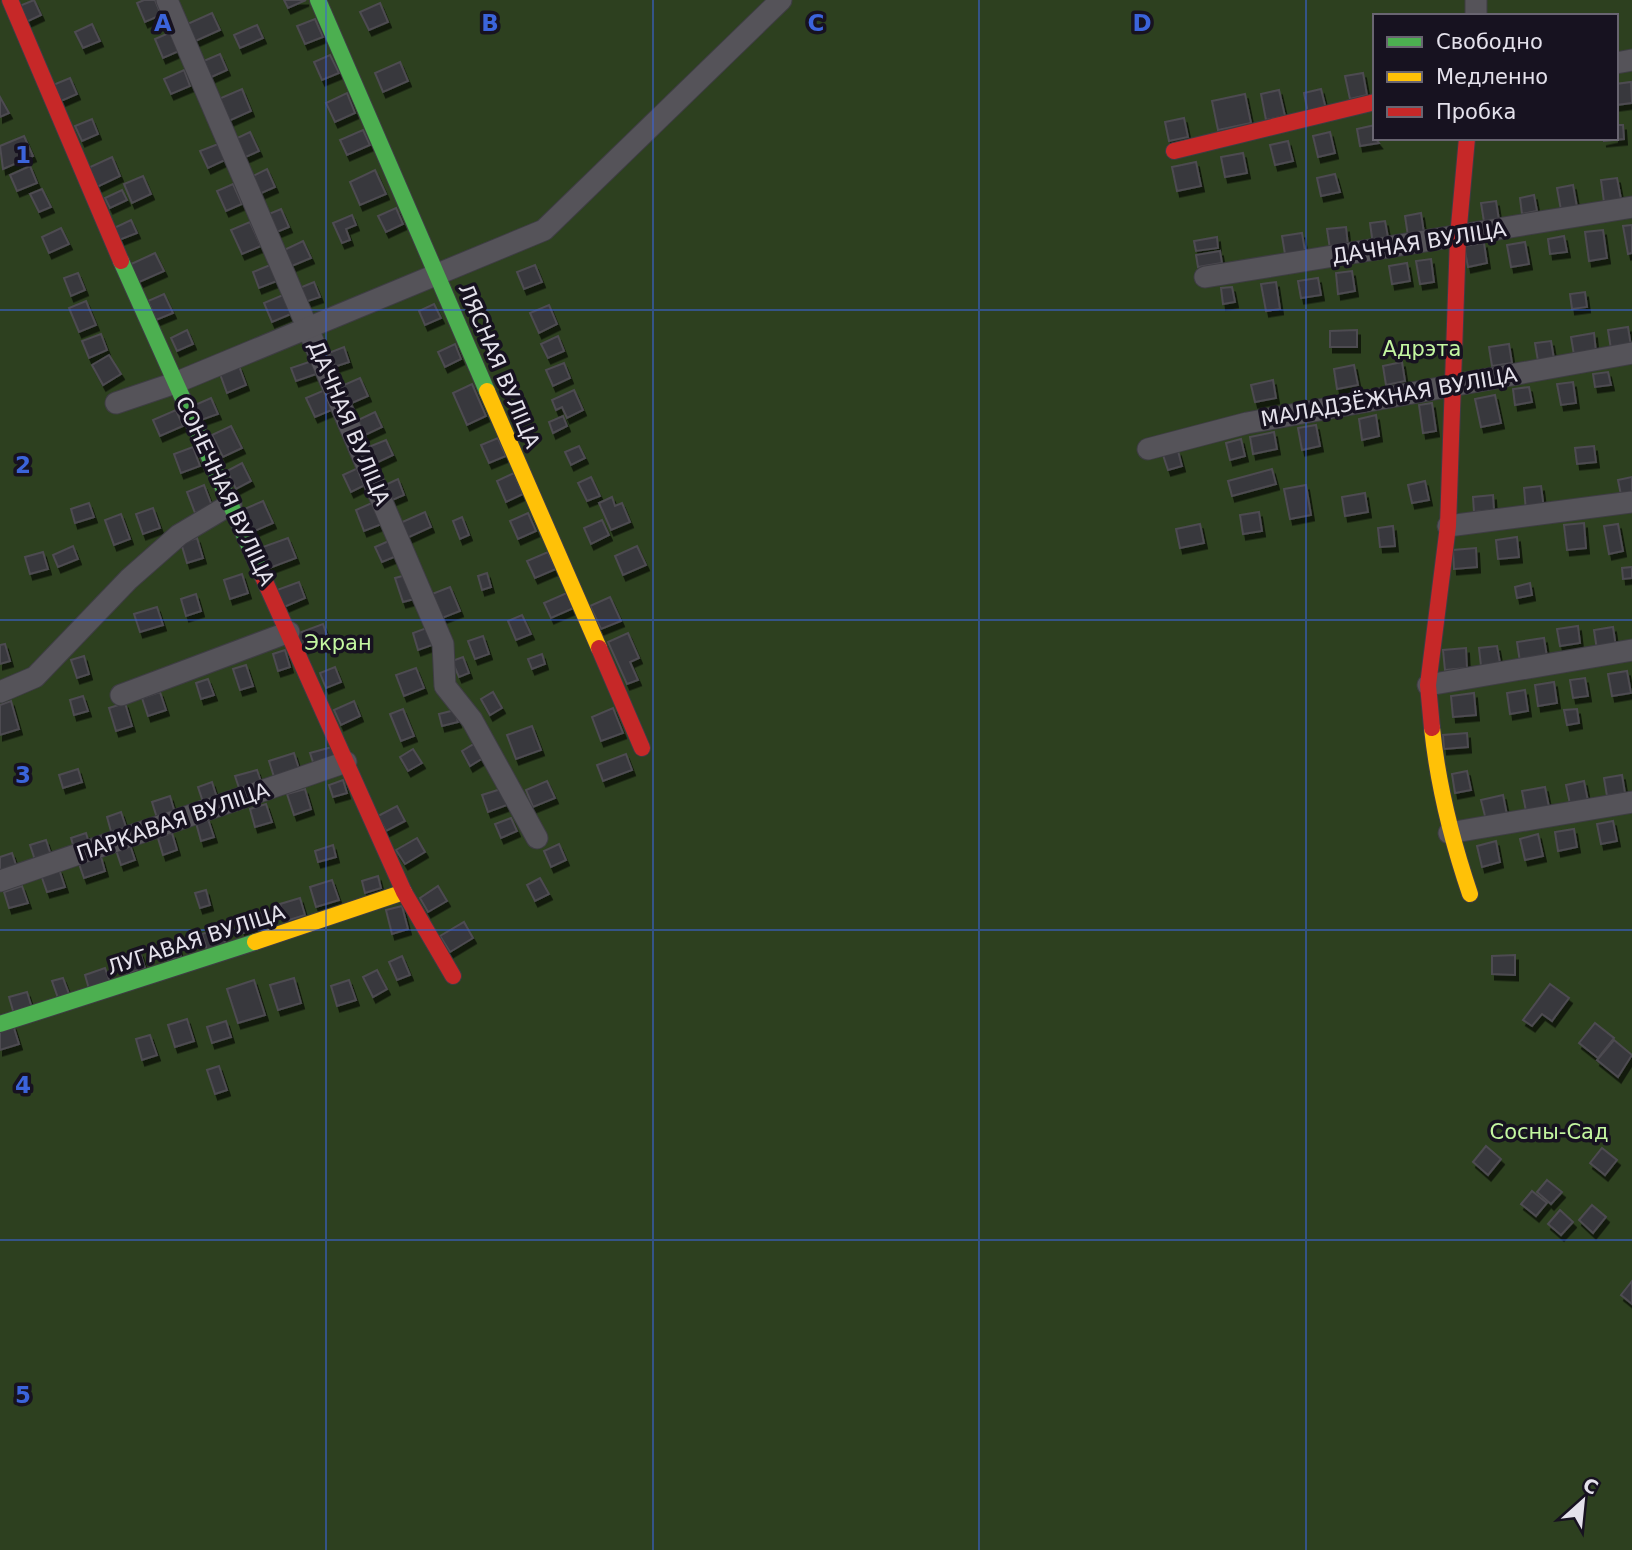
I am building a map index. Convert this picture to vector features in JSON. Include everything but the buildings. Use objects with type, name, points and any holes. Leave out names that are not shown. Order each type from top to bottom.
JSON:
[{"type":"street","name":"СОНЕЧНАЯ ВУЛІЦА","points":[[10,0],[175,383],[404,892],[453,976]]},
{"type":"street","name":"ДАЧНАЯ ВУЛІЦА","points":[[167,0],[443,644],[445,685],[472,720],[537,838]]},
{"type":"street","name":"ЛЯСНАЯ ВУЛІЦА","points":[[318,0],[642,748]]},
{"type":"street","points":[[116,403],[175,383],[544,230],[781,0]]},
{"type":"street","points":[[1174,151],[1373,102]]},
{"type":"street","points":[[1467,140],[1458,237],[1455,385],[1448,526],[1428,685],[1438,784],[1449,833],[1470,894]]},
{"type":"street","name":"ДАЧНАЯ ВУЛІЦА","points":[[1205,277],[1632,207]]},
{"type":"street","name":"МАЛАДЗЁЖНАЯ ВУЛІЦА","points":[[1148,449],[1247,423],[1632,353]]},
{"type":"street","points":[[1448,526],[1632,502]]},
{"type":"street","points":[[0,692],[35,677],[149,561],[179,535],[231,504]]},
{"type":"street","points":[[121,695],[289,632]]},
{"type":"street","points":[[1428,685],[1632,650]]},
{"type":"street","name":"ПАРКАВАЯ ВУЛІЦА","points":[[0,881],[346,762]]},
{"type":"street","points":[[1449,833],[1632,802]]},
{"type":"street","name":"ЛУГАВАЯ ВУЛІЦА","points":[[0,1024],[171,971],[404,892]]},
{"type":"green space","points":[[0,0],[1632,0],[1632,1550],[0,1550]]},
{"type":"traffic: fast","points":[[318,0],[487,391]]},
{"type":"traffic: fast","points":[[121,261],[263,577]]},
{"type":"traffic: fast","points":[[0,1024],[255,942]]},
{"type":"traffic: slow","points":[[487,391],[599,648]]},
{"type":"traffic: slow","points":[[1432,728],[1446,812],[1470,894]]},
{"type":"traffic: slow","points":[[255,942],[404,892]]},
{"type":"traffic: jam","points":[[10,0],[121,261]]},
{"type":"traffic: jam","points":[[1174,151],[1373,102]]},
{"type":"traffic: jam","points":[[1432,728],[1428,685],[1448,526],[1458,237],[1467,140]]},
{"type":"traffic: jam","points":[[263,577],[404,892],[453,976]]},
{"type":"traffic: jam","points":[[599,648],[642,748]]},
{"type":"park label","name":"Адрэта","points":[[1422,349]]},
{"type":"park label","name":"Экран","points":[[338,643]]},
{"type":"park label","name":"Сосны-Сад","points":[[1549,1132]]}]
